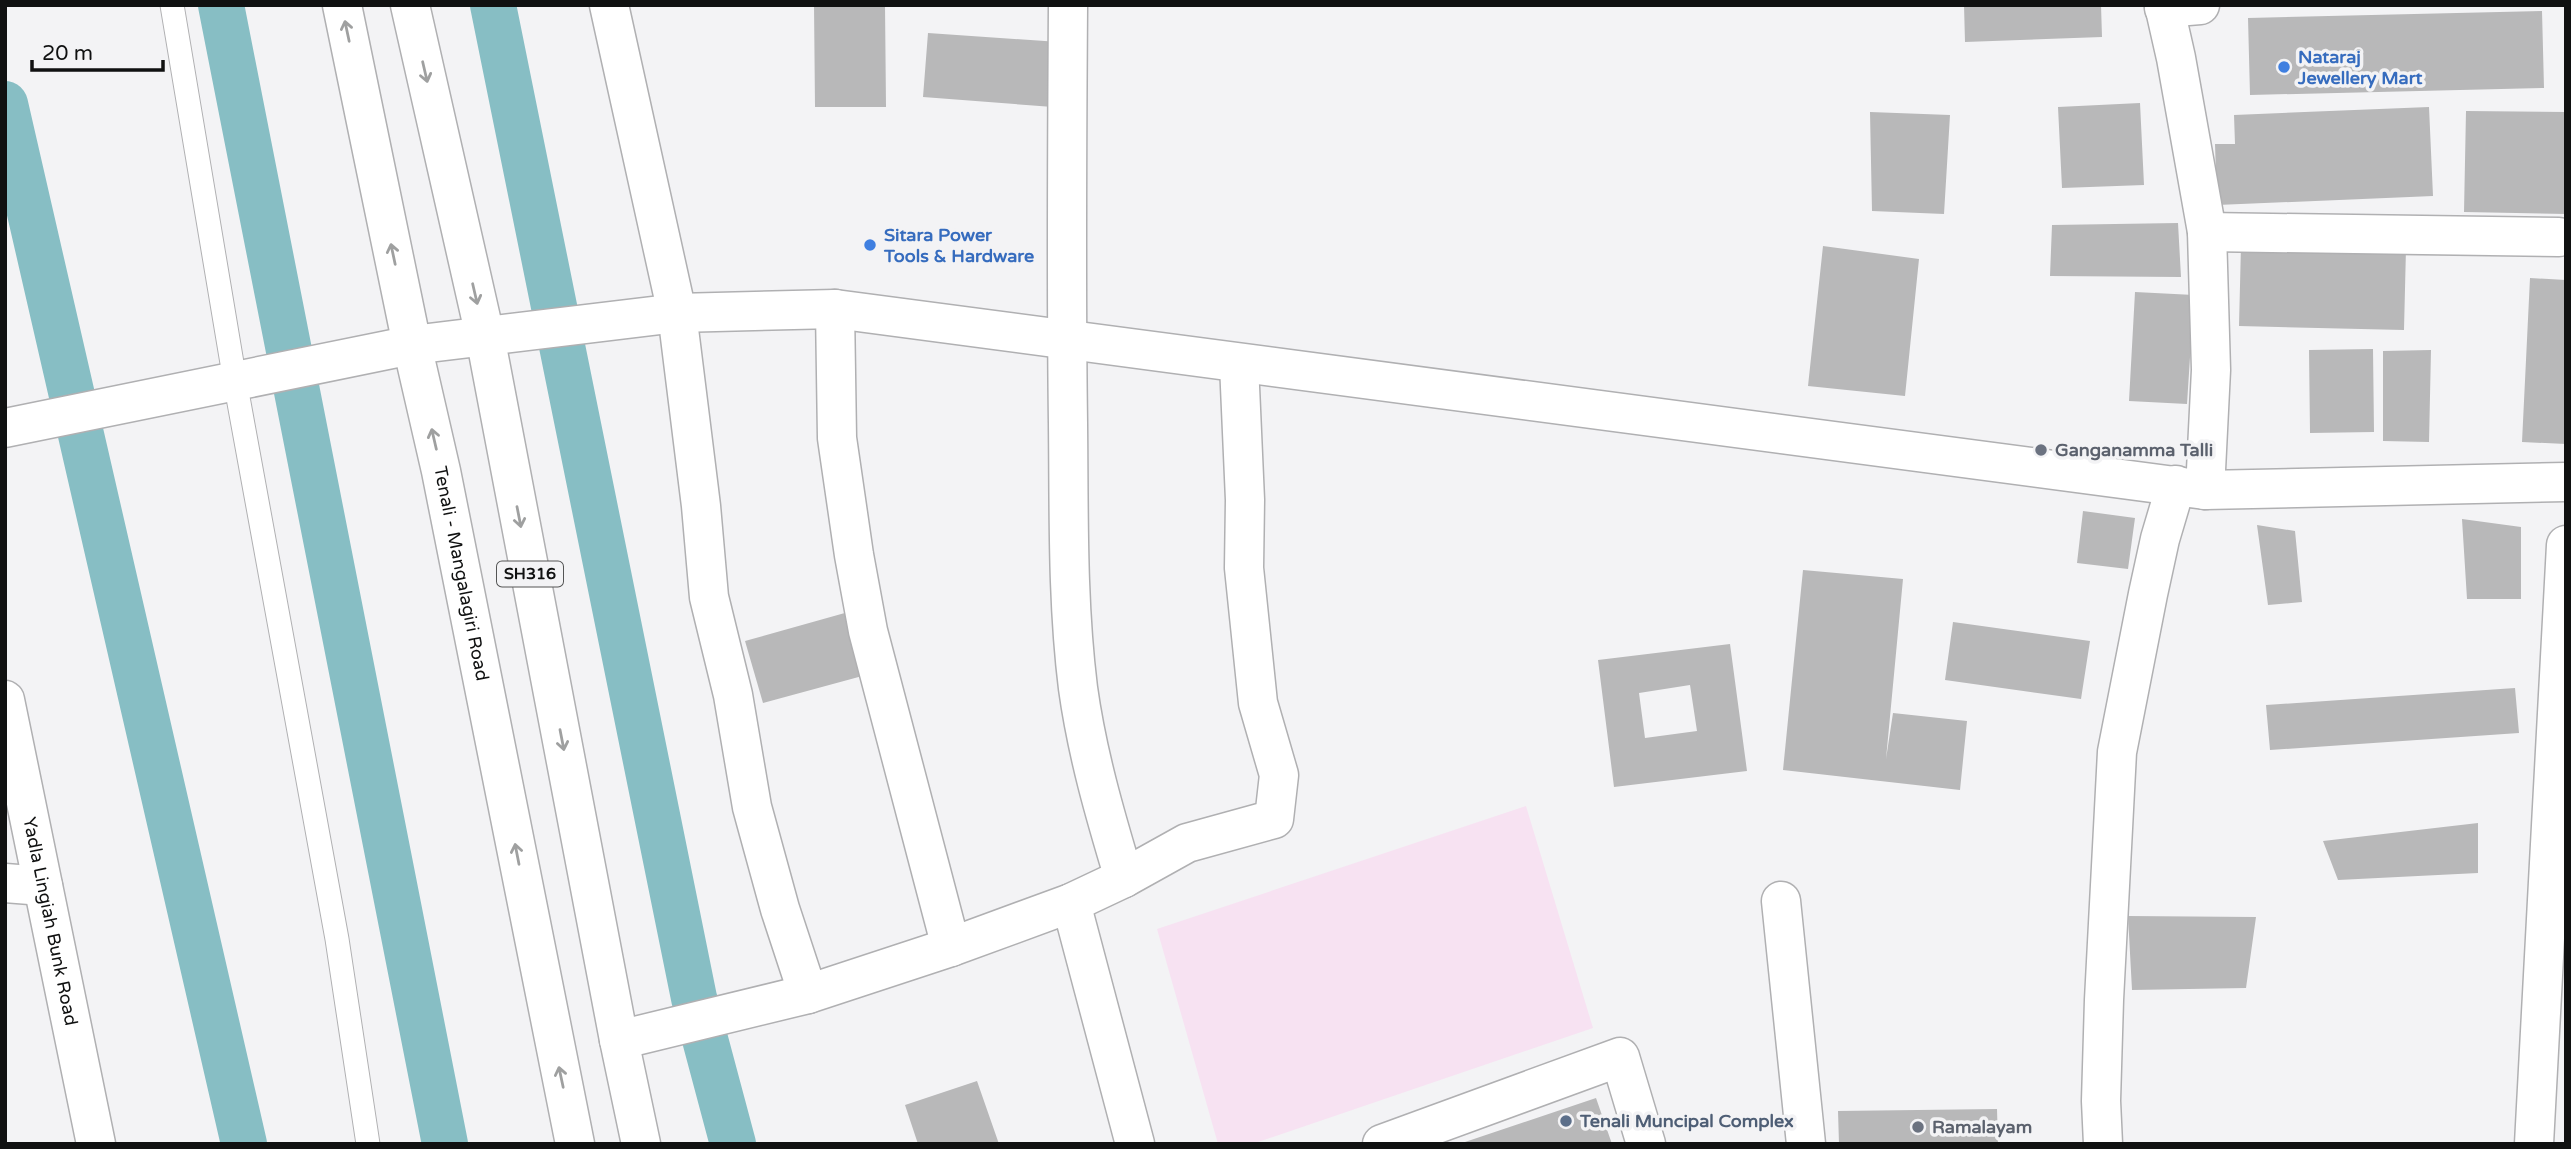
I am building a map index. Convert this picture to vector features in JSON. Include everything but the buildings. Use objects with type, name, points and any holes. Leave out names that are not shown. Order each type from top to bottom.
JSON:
[{"type":"street","name":"Tenali - Mangalagiri Road","points":[[342,5],[412,345],[441,471],[575,1144]]},
{"type":"street","name":"SH316","points":[[410,5],[485,336],[641,1144]]},
{"type":"street","points":[[609,5],[677,313],[701,506],[709,597],[733,695],[752,807],[780,909],[795,997]]},
{"type":"street","points":[[1068,5],[1066,338],[1069,524],[1078,688],[1095,782],[1124,878]]},
{"type":"street","points":[[2103,1144],[2101,1101],[2104,1000],[2118,752],[2147,594],[2160,539],[2191,487],[2211,370],[2207,232],[2176,58],[2176,6]]},
{"type":"street","points":[[2207,232],[2559,237]]},
{"type":"street","points":[[21,424],[412,345],[677,313],[835,309],[2191,487],[2566,482]]},
{"type":"street","points":[[835,309],[837,438],[856,568],[868,631],[951,947]]},
{"type":"street","points":[[619,1040],[795,997],[951,947],[1070,903],[1124,878],[1187,843],[1274,819],[1279,775],[1258,704],[1244,568],[1245,500],[1240,364]]},
{"type":"street","points":[[2534,1144],[2566,545]]},
{"type":"street","name":"Yadla Lingiah Bunk Road","points":[[5,700],[96,1144]]},
{"type":"street","points":[[5,883],[43,886]]},
{"type":"street","points":[[1781,901],[1806,1144]]},
{"type":"street","points":[[1070,903],[1135,1144]]},
{"type":"street","points":[[1382,1144],[1620,1058],[1646,1144]]},
{"type":"lane","points":[[172,5],[235,381],[337,939],[368,1144]]},
{"type":"shaded area","points":[[1526,806],[1593,1028],[1252,1144],[1218,1144],[1157,929]]},
{"type":"waterway","points":[[221,5],[445,1144]]},
{"type":"waterway","points":[[493,5],[694,998],[733,1144]]},
{"type":"waterway","points":[[5,104],[244,1144]]},
{"type":"place","name":"Nataraj Jewellery Mart","points":[[2284,67]]},
{"type":"place","name":"Sitara Power Tools & Hardware","points":[[870,245]]},
{"type":"place","name":"Ganganamma Talli","points":[[2041,450]]},
{"type":"place","name":"Tenali Muncipal Complex","points":[[1566,1121]]},
{"type":"place","name":"Ramalayam","points":[[1918,1127]]}]
